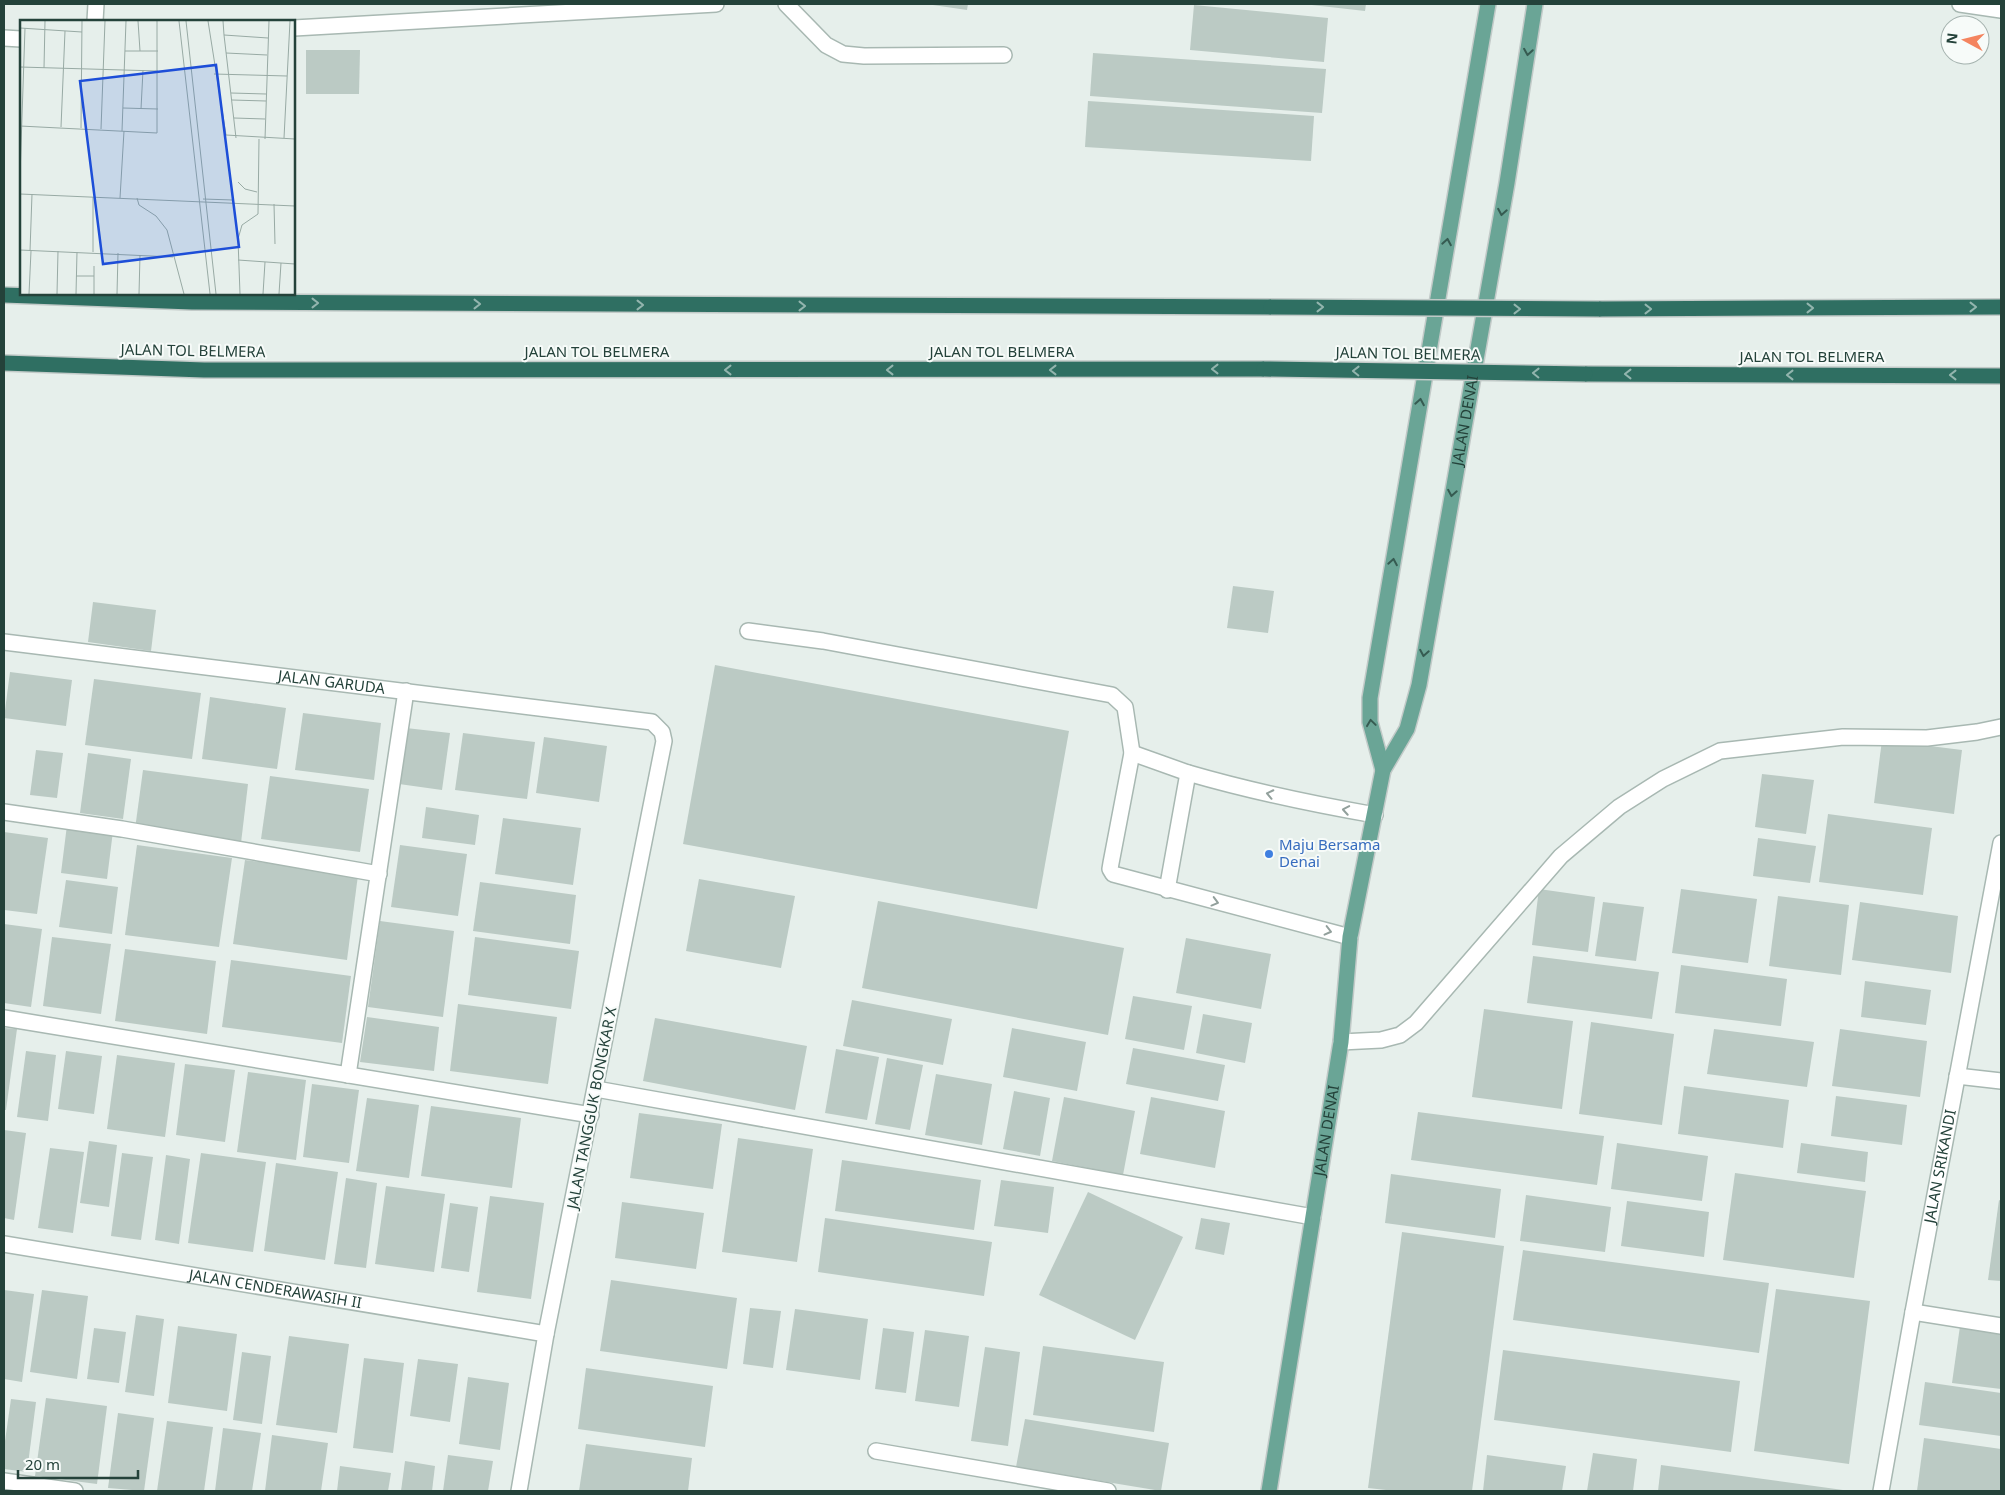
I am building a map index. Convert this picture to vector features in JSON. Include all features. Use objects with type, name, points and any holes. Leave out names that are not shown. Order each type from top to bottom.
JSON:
[{"type":"highway","points":[[4,295],[212,302],[1599,309],[2001,307]]},
{"type":"highway","name":"JALAN TOL BELMERA","points":[[4,363],[204,370],[1264,370],[2001,376]]},
{"type":"main road","name":"JALAN DENAI","points":[[1383,770],[1370,722],[1370,698],[1488,4]]},
{"type":"main road","name":"JALAN DENAI","points":[[1269,1491],[1341,1042],[1350,937],[1383,770],[1407,729],[1419,685],[1505,193],[1535,4]]},
{"type":"street","points":[[95,20],[96,4]]},
{"type":"street","points":[[295,28],[716,4]]},
{"type":"street","points":[[786,4],[826,45],[843,54],[864,56],[1004,55]]},
{"type":"street","points":[[1960,4],[2001,10]]},
{"type":"street","points":[[4,38],[20,39]]},
{"type":"street","points":[[748,631],[823,641],[1112,695],[1125,706],[1132,753],[1110,869],[1113,874],[1350,937]]},
{"type":"street","name":"JALAN GARUDA","points":[[4,642],[652,722],[658,726]]},
{"type":"street","points":[[348,1075],[406,692]]},
{"type":"street","name":"JALAN TANGGUK BONGKAR X","points":[[519,1491],[546,1334],[664,741],[658,726]]},
{"type":"street","points":[[1341,1042],[1381,1040],[1400,1035],[1416,1023],[1561,856],[1619,808],[1663,779],[1720,751],[1843,737],[1927,738],[2001,727]]},
{"type":"street","points":[[1132,753],[1228,785],[1318,805],[1375,815]]},
{"type":"street","points":[[1168,890],[1188,773]]},
{"type":"street","points":[[4,812],[122,829],[379,874]]},
{"type":"street","name":"JALAN SRIKANDI","points":[[1881,1491],[2001,843]]},
{"type":"street","points":[[4,1018],[591,1115]]},
{"type":"street","points":[[1957,1076],[2001,1081]]},
{"type":"street","points":[[596,1089],[1313,1217]]},
{"type":"street","name":"JALAN CENDERAWASIH II","points":[[4,1244],[546,1334]]},
{"type":"street","points":[[1913,1312],[2001,1326]]},
{"type":"street","points":[[876,1451],[1108,1491]]},
{"type":"street","points":[[4,1481],[75,1491]]},
{"type":"building","points":[[926,4],[968,4],[967,10]]},
{"type":"building","points":[[1303,4],[1366,4],[1365,11]]},
{"type":"building","points":[[1194,5],[1328,18],[1324,62],[1190,50]]},
{"type":"building","points":[[306,50],[360,50],[359,94],[306,94]]},
{"type":"building","points":[[1093,53],[1326,69],[1322,113],[1090,96]]},
{"type":"building","points":[[1088,101],[1314,116],[1311,161],[1085,147]]},
{"type":"building","points":[[1233,586],[1274,591],[1268,633],[1227,628]]},
{"type":"building","points":[[93,602],[156,610],[151,651],[88,642]]},
{"type":"building","points":[[715,665],[1069,731],[1037,909],[683,844]]},
{"type":"building","points":[[10,672],[72,680],[66,726],[4,718]]},
{"type":"building","points":[[94,679],[201,693],[192,759],[85,745]]},
{"type":"building","points":[[210,697],[286,708],[277,769],[202,759]]},
{"type":"building","points":[[303,713],[381,723],[374,780],[295,770]]},
{"type":"building","points":[[406,728],[450,733],[442,790],[399,784]]},
{"type":"building","points":[[463,733],[535,742],[527,799],[455,790]]},
{"type":"building","points":[[544,737],[607,746],[599,802],[536,793]]},
{"type":"building","points":[[1882,740],[1962,750],[1954,814],[1874,803]]},
{"type":"building","points":[[36,750],[63,753],[57,798],[30,795]]},
{"type":"building","points":[[88,753],[131,759],[123,819],[80,813]]},
{"type":"building","points":[[143,770],[248,784],[241,843],[135,829]]},
{"type":"building","points":[[1762,774],[1814,780],[1806,834],[1755,827]]},
{"type":"building","points":[[270,776],[369,789],[360,852],[261,839]]},
{"type":"building","points":[[426,807],[479,815],[475,845],[422,838]]},
{"type":"building","points":[[1828,814],[1932,828],[1923,895],[1819,882]]},
{"type":"building","points":[[503,818],[581,828],[573,885],[495,874]]},
{"type":"building","points":[[67,825],[113,831],[107,879],[61,873]]},
{"type":"building","points":[[4,832],[48,838],[37,914],[4,910]]},
{"type":"building","points":[[1758,838],[1816,846],[1810,883],[1753,876]]},
{"type":"building","points":[[137,845],[232,858],[219,947],[125,935]]},
{"type":"building","points":[[400,845],[467,854],[458,916],[391,907]]},
{"type":"building","points":[[245,860],[358,875],[347,960],[233,944]]},
{"type":"building","points":[[699,879],[795,896],[781,968],[686,951]]},
{"type":"building","points":[[66,880],[118,887],[112,934],[59,927]]},
{"type":"building","points":[[480,882],[576,895],[570,944],[473,931]]},
{"type":"building","points":[[1539,889],[1595,897],[1588,952],[1532,945]]},
{"type":"building","points":[[1681,889],[1757,899],[1748,963],[1672,953]]},
{"type":"building","points":[[1778,896],[1849,905],[1841,975],[1769,966]]},
{"type":"building","points":[[878,901],[1124,948],[1108,1035],[862,988]]},
{"type":"building","points":[[1603,902],[1644,907],[1636,961],[1595,956]]},
{"type":"building","points":[[1860,902],[1958,916],[1951,973],[1852,960]]},
{"type":"building","points":[[380,921],[454,931],[443,1017],[368,1007]]},
{"type":"building","points":[[4,924],[42,929],[31,1007],[4,1003]]},
{"type":"building","points":[[52,937],[111,944],[101,1014],[43,1006]]},
{"type":"building","points":[[475,937],[579,951],[571,1009],[468,995]]},
{"type":"building","points":[[1186,938],[1271,954],[1261,1009],[1176,993]]},
{"type":"building","points":[[125,949],[216,961],[207,1034],[115,1021]]},
{"type":"building","points":[[1533,956],[1659,972],[1652,1019],[1527,1003]]},
{"type":"building","points":[[231,960],[351,976],[342,1043],[222,1027]]},
{"type":"building","points":[[1681,965],[1787,979],[1781,1026],[1675,1013]]},
{"type":"building","points":[[1865,981],[1931,990],[1926,1025],[1861,1017]]},
{"type":"building","points":[[1133,996],[1192,1006],[1184,1050],[1125,1039]]},
{"type":"building","points":[[852,1000],[952,1019],[943,1065],[843,1046]]},
{"type":"building","points":[[458,1004],[557,1017],[548,1084],[450,1071]]},
{"type":"building","points":[[1484,1009],[1573,1021],[1562,1109],[1472,1097]]},
{"type":"building","points":[[1203,1014],[1252,1023],[1245,1063],[1196,1053]]},
{"type":"building","points":[[367,1017],[439,1027],[434,1071],[360,1062]]},
{"type":"building","points":[[655,1018],[807,1046],[795,1110],[643,1081]]},
{"type":"building","points":[[1591,1022],[1674,1034],[1662,1125],[1579,1114]]},
{"type":"building","points":[[4,1028],[17,1029],[6,1110],[4,1110]]},
{"type":"building","points":[[1012,1028],[1086,1042],[1077,1091],[1003,1077]]},
{"type":"building","points":[[1714,1029],[1814,1042],[1807,1087],[1707,1074]]},
{"type":"building","points":[[1840,1029],[1927,1041],[1920,1097],[1832,1086]]},
{"type":"building","points":[[1133,1048],[1225,1065],[1218,1101],[1126,1084]]},
{"type":"building","points":[[836,1049],[879,1057],[867,1120],[825,1113]]},
{"type":"building","points":[[26,1051],[56,1055],[48,1121],[17,1117]]},
{"type":"building","points":[[66,1051],[102,1056],[94,1114],[58,1109]]},
{"type":"building","points":[[117,1055],[175,1063],[165,1137],[107,1129]]},
{"type":"building","points":[[887,1058],[923,1065],[910,1130],[875,1124]]},
{"type":"building","points":[[185,1064],[235,1070],[225,1142],[176,1135]]},
{"type":"building","points":[[248,1072],[306,1080],[296,1160],[237,1152]]},
{"type":"building","points":[[936,1074],[992,1084],[982,1145],[925,1135]]},
{"type":"building","points":[[312,1084],[359,1090],[349,1163],[303,1157]]},
{"type":"building","points":[[1684,1086],[1789,1100],[1783,1148],[1678,1134]]},
{"type":"building","points":[[1014,1091],[1050,1098],[1040,1156],[1003,1149]]},
{"type":"building","points":[[1836,1096],[1907,1105],[1902,1145],[1831,1136]]},
{"type":"building","points":[[1064,1097],[1135,1111],[1123,1175],[1052,1161]]},
{"type":"building","points":[[1151,1097],[1225,1111],[1215,1168],[1140,1154]]},
{"type":"building","points":[[367,1098],[419,1105],[409,1178],[356,1171]]},
{"type":"building","points":[[431,1106],[521,1118],[512,1188],[421,1176]]},
{"type":"building","points":[[1418,1112],[1604,1136],[1597,1185],[1411,1160]]},
{"type":"building","points":[[639,1113],[722,1124],[713,1189],[630,1178]]},
{"type":"building","points":[[4,1130],[26,1133],[14,1220],[4,1218]]},
{"type":"building","points":[[738,1138],[813,1149],[797,1262],[722,1252]]},
{"type":"building","points":[[89,1141],[117,1145],[109,1207],[80,1203]]},
{"type":"building","points":[[1617,1143],[1708,1156],[1702,1201],[1611,1189]]},
{"type":"building","points":[[1801,1143],[1868,1152],[1865,1182],[1797,1173]]},
{"type":"building","points":[[50,1148],[84,1152],[73,1233],[38,1228]]},
{"type":"building","points":[[122,1153],[153,1157],[141,1240],[111,1236]]},
{"type":"building","points":[[201,1153],[266,1162],[253,1252],[188,1243]]},
{"type":"building","points":[[166,1155],[190,1159],[179,1244],[155,1240]]},
{"type":"building","points":[[842,1160],[981,1180],[974,1230],[835,1211]]},
{"type":"building","points":[[276,1163],[338,1172],[325,1260],[264,1251]]},
{"type":"building","points":[[1735,1173],[1866,1191],[1854,1278],[1723,1260]]},
{"type":"building","points":[[1391,1174],[1501,1189],[1495,1238],[1385,1223]]},
{"type":"building","points":[[346,1178],[377,1183],[366,1268],[334,1264]]},
{"type":"building","points":[[1001,1180],[1054,1187],[1048,1233],[994,1226]]},
{"type":"building","points":[[386,1186],[445,1194],[434,1272],[375,1264]]},
{"type":"building","points":[[1088,1192],[1183,1237],[1135,1340],[1039,1295]]},
{"type":"building","points":[[1526,1195],[1611,1207],[1605,1252],[1520,1241]]},
{"type":"building","points":[[490,1196],[544,1203],[531,1299],[477,1292]]},
{"type":"building","points":[[1999,1200],[2001,1201],[2001,1281],[1988,1280]]},
{"type":"building","points":[[1627,1201],[1709,1212],[1704,1257],[1621,1246]]},
{"type":"building","points":[[622,1202],[704,1213],[696,1269],[615,1258]]},
{"type":"building","points":[[450,1203],[478,1207],[469,1272],[441,1268]]},
{"type":"building","points":[[825,1218],[992,1242],[984,1296],[818,1272]]},
{"type":"building","points":[[1201,1218],[1230,1223],[1224,1255],[1195,1249]]},
{"type":"building","points":[[1402,1232],[1504,1246],[1472,1491],[1395,1491],[1368,1488]]},
{"type":"building","points":[[1523,1250],[1769,1283],[1759,1353],[1513,1320]]},
{"type":"building","points":[[611,1280],[737,1298],[727,1369],[600,1351]]},
{"type":"building","points":[[1776,1289],[1870,1301],[1849,1464],[1754,1451]]},
{"type":"building","points":[[4,1290],[34,1294],[22,1382],[4,1379]]},
{"type":"building","points":[[42,1290],[88,1296],[77,1379],[30,1372]]},
{"type":"building","points":[[750,1308],[781,1311],[773,1368],[743,1364]]},
{"type":"building","points":[[795,1309],[868,1319],[860,1380],[786,1370]]},
{"type":"building","points":[[136,1315],[164,1319],[154,1396],[125,1392]]},
{"type":"building","points":[[178,1326],[237,1334],[227,1411],[168,1403]]},
{"type":"building","points":[[1960,1326],[2001,1332],[2001,1389],[1952,1383]]},
{"type":"building","points":[[94,1328],[126,1332],[119,1383],[87,1379]]},
{"type":"building","points":[[883,1328],[914,1332],[906,1393],[875,1389]]},
{"type":"building","points":[[925,1330],[969,1336],[959,1407],[915,1401]]},
{"type":"building","points":[[289,1336],[349,1344],[337,1433],[276,1425]]},
{"type":"building","points":[[1043,1346],[1164,1362],[1154,1432],[1033,1415]]},
{"type":"building","points":[[985,1347],[1020,1352],[1008,1446],[971,1441]]},
{"type":"building","points":[[1503,1350],[1740,1381],[1731,1452],[1494,1420]]},
{"type":"building","points":[[242,1352],[271,1356],[262,1424],[233,1420]]},
{"type":"building","points":[[364,1358],[404,1363],[393,1453],[353,1448]]},
{"type":"building","points":[[418,1359],[458,1364],[450,1422],[410,1416]]},
{"type":"building","points":[[586,1368],[713,1386],[705,1447],[578,1429]]},
{"type":"building","points":[[468,1377],[509,1383],[500,1450],[459,1444]]},
{"type":"building","points":[[1925,1382],[2001,1393],[2001,1436],[1919,1425]]},
{"type":"building","points":[[46,1398],[107,1406],[97,1484],[35,1476]]},
{"type":"building","points":[[11,1399],[36,1402],[27,1472],[4,1469],[4,1448]]},
{"type":"building","points":[[118,1413],[154,1418],[144,1491],[108,1488]]},
{"type":"building","points":[[1025,1419],[1169,1443],[1161,1491],[1016,1467]]},
{"type":"building","points":[[167,1421],[213,1427],[204,1491],[157,1491]]},
{"type":"building","points":[[223,1428],[261,1433],[252,1491],[215,1491]]},
{"type":"building","points":[[272,1435],[328,1443],[321,1491],[265,1491]]},
{"type":"building","points":[[1924,1438],[2001,1449],[2001,1491],[1917,1491]]},
{"type":"building","points":[[586,1444],[692,1458],[688,1491],[579,1491]]},
{"type":"building","points":[[1593,1453],[1637,1459],[1633,1491],[1587,1491]]},
{"type":"building","points":[[448,1455],[493,1461],[488,1491],[443,1491]]},
{"type":"building","points":[[1487,1455],[1566,1466],[1562,1491],[1483,1491]]},
{"type":"building","points":[[405,1461],[435,1466],[432,1491],[401,1491]]},
{"type":"building","points":[[1661,1465],[1843,1490],[1843,1491],[1658,1491]]},
{"type":"building","points":[[340,1466],[391,1473],[388,1491],[337,1491]]},
{"type":"place","name":"Maju Bersama Denai","points":[[1269,854]]}]
